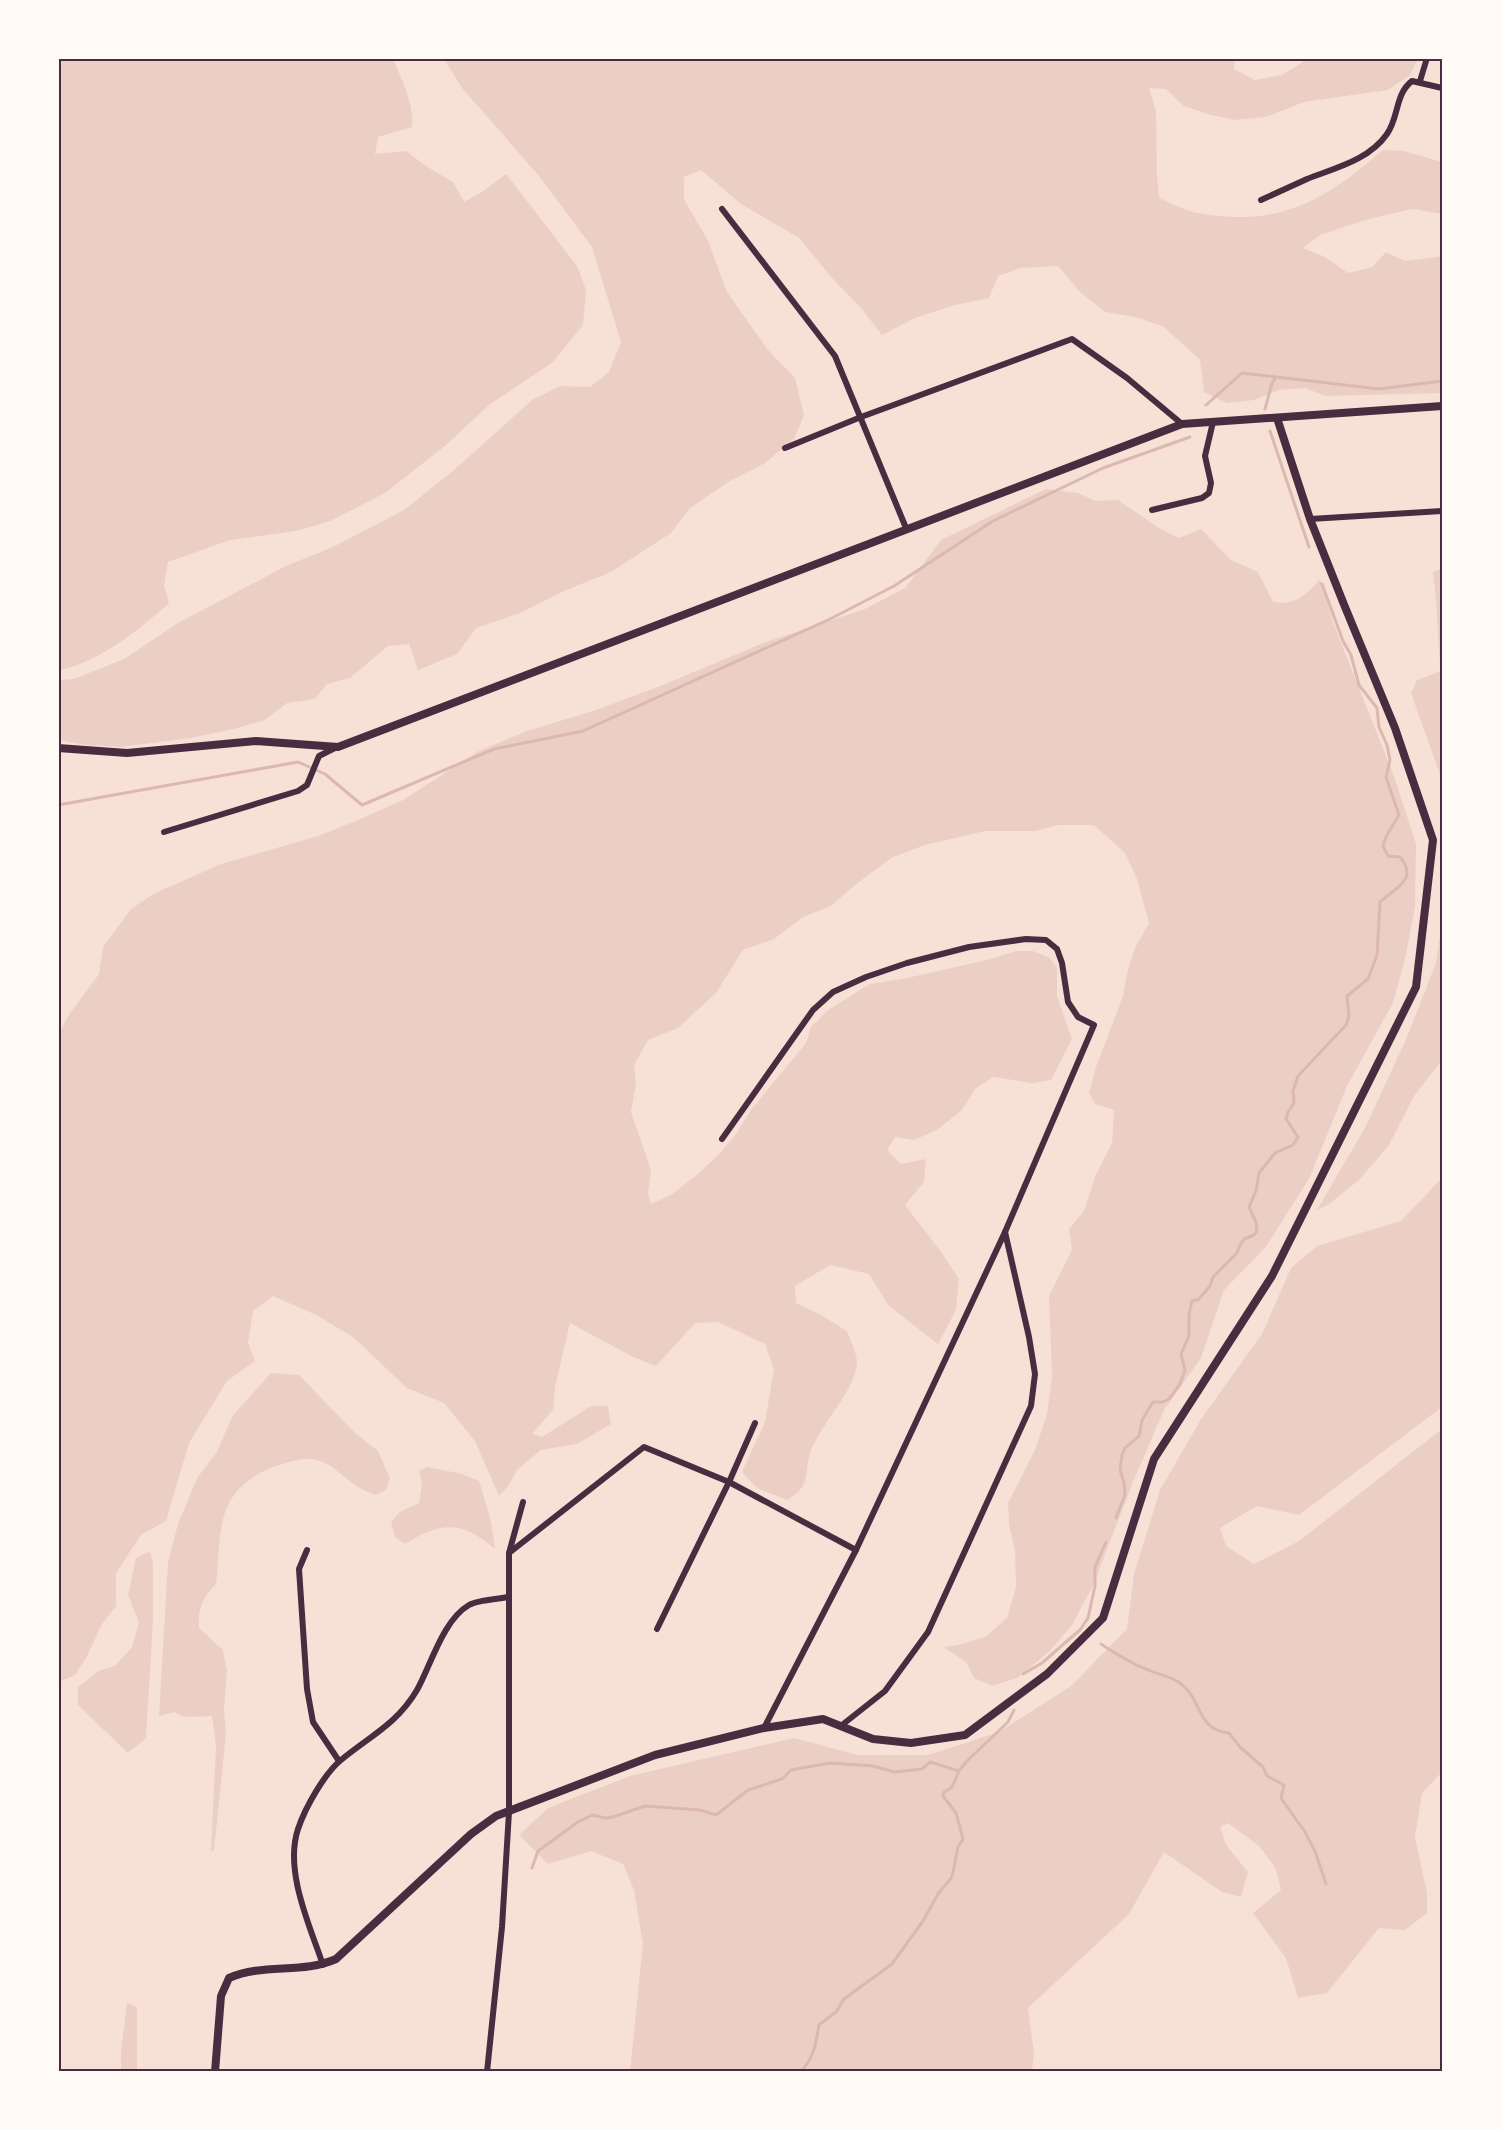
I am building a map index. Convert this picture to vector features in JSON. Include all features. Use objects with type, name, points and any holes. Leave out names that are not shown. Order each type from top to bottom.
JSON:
[{"type":"street","points":[[1420,81],[1427,58]]},
{"type":"street","points":[[1261,200],[1351,163],[1374,148],[1388,134],[1406,86],[1412,81],[1443,88]]},
{"type":"street","points":[[722,209],[835,356],[906,528]]},
{"type":"street","points":[[785,448],[861,417],[1072,339],[1127,378],[1182,424]]},
{"type":"street","points":[[164,832],[298,791],[308,785],[319,756],[338,747],[1182,424],[1443,406]]},
{"type":"street","points":[[215,2072],[221,1996],[229,1978],[242,1972],[322,1965],[336,1959],[471,1834],[496,1816],[655,1755],[764,1728],[823,1719],[873,1739],[910,1743],[965,1734],[1047,1674],[1103,1618],[1154,1459],[1272,1276],[1416,987],[1433,840],[1395,728],[1310,519],[1277,418]]},
{"type":"street","points":[[1152,510],[1202,498],[1209,493],[1211,483],[1205,456],[1213,422]]},
{"type":"street","points":[[1310,519],[1443,511]]},
{"type":"street","points":[[58,748],[127,753],[256,741],[338,747]]},
{"type":"street","points":[[722,1139],[813,1010],[833,992],[866,977],[907,963],[969,948],[1026,939],[1046,940],[1057,949],[1062,963],[1068,1002],[1078,1017],[1094,1025],[1005,1232],[856,1550],[764,1728]]},
{"type":"street","points":[[842,1725],[885,1691],[928,1632],[1031,1406],[1035,1374],[1005,1232]]},
{"type":"street","points":[[657,1629],[729,1482],[755,1423]]},
{"type":"street","points":[[509,1553],[644,1447],[729,1482],[856,1550]]},
{"type":"street","points":[[486,2072],[502,1927],[509,1812],[509,1553],[523,1502]]},
{"type":"street","points":[[307,1550],[299,1569],[307,1689],[313,1722],[339,1761]]},
{"type":"street","points":[[322,1965],[300,1897],[294,1862],[297,1830],[312,1796],[339,1761],[378,1734],[401,1714],[417,1690],[450,1624],[469,1605],[508,1597]]},
{"type":"shaded area","points":[[1235,58],[1234,69],[1255,80],[1282,75],[1303,62],[1304,59],[1418,59],[1410,75],[1388,90],[1304,102],[1266,117],[1235,120],[1207,114],[1184,106],[1166,89],[1149,88],[1156,111],[1159,198],[1193,212],[1226,217],[1252,217],[1298,206],[1341,183],[1383,150],[1404,151],[1442,162],[1442,214],[1412,209],[1365,220],[1320,235],[1303,248],[1325,257],[1348,273],[1372,267],[1386,252],[1405,261],[1442,255],[1442,393],[1325,396],[1305,388],[1279,390],[1254,400],[1227,403],[1204,392],[1200,360],[1164,327],[1136,317],[1105,312],[1079,291],[1058,266],[1020,268],[998,276],[989,298],[955,305],[915,318],[882,335],[799,238],[741,204],[701,170],[684,177],[684,199],[708,241],[727,292],[768,350],[795,378],[804,415],[794,439],[765,463],[730,481],[690,508],[671,533],[611,572],[564,591],[520,613],[476,628],[457,654],[418,670],[409,644],[388,646],[350,678],[327,684],[315,699],[287,703],[265,720],[234,729],[191,738],[121,747],[86,745],[59,740],[58,680],[74,679],[124,659],[178,623],[286,566],[333,547],[404,510],[454,470],[533,399],[561,386],[590,387],[609,372],[621,342],[592,247],[539,176],[462,88],[444,59]]},
{"type":"shaded area","points":[[58,59],[393,59],[409,100],[412,127],[378,137],[375,154],[406,151],[453,182],[464,202],[506,174],[577,266],[586,290],[583,325],[553,362],[489,405],[445,446],[385,493],[330,521],[296,531],[230,540],[168,562],[164,586],[169,603],[118,644],[89,660],[59,671]]},
{"type":"shaded area","points":[[1046,489],[1078,493],[1095,501],[1118,500],[1159,528],[1179,538],[1201,529],[1231,560],[1258,572],[1273,602],[1294,601],[1310,590],[1320,579],[1334,625],[1394,776],[1416,844],[1415,907],[1405,959],[1393,1003],[1347,1086],[1309,1179],[1265,1248],[1224,1290],[1201,1358],[1164,1410],[1092,1588],[1072,1625],[1050,1651],[1017,1678],[992,1686],[974,1678],[966,1662],[943,1647],[985,1637],[1007,1618],[1016,1587],[1015,1551],[1009,1524],[1008,1503],[1034,1452],[1047,1415],[1052,1376],[1049,1296],[1072,1250],[1069,1229],[1084,1211],[1095,1177],[1112,1143],[1114,1110],[1095,1104],[1089,1093],[1096,1067],[1123,996],[1135,948],[1149,923],[1137,879],[1125,853],[1094,825],[1058,825],[1036,831],[985,831],[925,845],[891,858],[831,906],[803,917],[774,939],[743,950],[716,993],[678,1028],[648,1040],[634,1065],[636,1083],[631,1112],[651,1170],[648,1193],[651,1204],[671,1195],[721,1152],[751,1110],[806,1043],[811,1027],[828,1010],[870,984],[907,978],[1016,951],[1033,951],[1050,958],[1057,968],[1057,996],[1072,1039],[1051,1080],[1032,1083],[993,1077],[975,1089],[962,1110],[937,1130],[914,1140],[895,1137],[887,1150],[901,1164],[926,1159],[924,1182],[905,1205],[959,1279],[956,1310],[938,1344],[889,1306],[869,1274],[830,1265],[795,1286],[796,1303],[847,1331],[857,1362],[851,1384],[815,1442],[810,1453],[805,1480],[795,1495],[787,1500],[757,1488],[742,1472],[765,1422],[774,1369],[765,1344],[718,1322],[695,1323],[656,1366],[633,1357],[570,1323],[555,1387],[553,1410],[532,1434],[542,1437],[591,1406],[608,1406],[611,1424],[577,1444],[541,1450],[517,1470],[509,1485],[499,1496],[475,1441],[444,1403],[407,1388],[353,1337],[316,1315],[273,1296],[253,1311],[248,1343],[255,1361],[227,1381],[189,1443],[166,1521],[141,1535],[116,1573],[116,1606],[102,1624],[75,1675],[59,1682],[59,1034],[68,1016],[99,974],[103,947],[131,909],[153,894],[221,864],[318,836],[403,800],[479,751],[527,731],[593,711],[766,642],[865,609],[905,588],[941,540]]},
{"type":"shaded area","points":[[1442,568],[1442,780],[1411,693],[1417,680],[1441,671],[1433,572]]},
{"type":"shaded area","points":[[1442,922],[1442,1060],[1414,1096],[1389,1145],[1360,1179],[1328,1205],[1317,1210],[1366,1126],[1407,1037],[1436,963]]},
{"type":"shaded area","points":[[1442,1178],[1442,1407],[1299,1515],[1257,1506],[1220,1528],[1226,1546],[1254,1564],[1299,1541],[1442,1429],[1442,1774],[1422,1793],[1415,1837],[1427,1893],[1427,1913],[1405,1930],[1379,1928],[1327,1993],[1298,1998],[1286,1958],[1253,1913],[1281,1890],[1275,1867],[1259,1846],[1228,1823],[1220,1827],[1226,1845],[1248,1872],[1241,1897],[1222,1892],[1164,1852],[1129,1914],[1028,2008],[1034,2054],[1032,2071],[630,2071],[643,1944],[634,1890],[623,1864],[591,1851],[548,1864],[519,1835],[548,1808],[630,1776],[794,1738],[858,1755],[928,1755],[999,1732],[1071,1686],[1127,1629],[1134,1574],[1160,1490],[1201,1419],[1262,1334],[1291,1268],[1317,1246],[1401,1221]]},
{"type":"shaded area","points":[[271,1373],[299,1375],[355,1433],[378,1451],[390,1478],[386,1490],[375,1495],[358,1487],[325,1463],[311,1459],[300,1460],[271,1468],[249,1480],[228,1504],[220,1533],[216,1584],[202,1604],[199,1621],[199,1628],[223,1650],[227,1671],[224,1710],[226,1734],[214,1850],[211,1852],[216,1745],[212,1716],[185,1717],[174,1712],[159,1716],[168,1562],[178,1524],[197,1478],[217,1452],[233,1415]]},
{"type":"shaded area","points":[[428,1467],[462,1474],[479,1481],[491,1521],[495,1549],[472,1533],[451,1527],[430,1531],[405,1544],[395,1537],[391,1522],[400,1512],[419,1503],[422,1483],[419,1471]]},
{"type":"shaded area","points":[[150,1551],[153,1563],[153,1621],[146,1738],[128,1753],[78,1705],[78,1687],[99,1671],[116,1665],[132,1647],[139,1622],[128,1595],[136,1558]]},
{"type":"shaded area","points":[[127,2003],[137,2007],[137,2071],[121,2071]]},
{"type":"waterway","points":[[1206,405],[1242,373],[1379,389],[1442,381]]},
{"type":"waterway","points":[[1265,409],[1272,383],[1276,377]]},
{"type":"waterway","points":[[1270,431],[1309,547]]},
{"type":"waterway","points":[[58,805],[298,762],[325,774],[362,805],[494,749],[583,731],[830,619],[894,586],[993,521],[1103,468],[1190,437]]},
{"type":"waterway","points":[[1116,1518],[1125,1495],[1120,1470],[1125,1448],[1139,1436],[1142,1420],[1153,1402],[1163,1402],[1169,1399],[1180,1384],[1185,1370],[1181,1354],[1189,1336],[1189,1314],[1192,1301],[1199,1299],[1210,1286],[1213,1277],[1237,1253],[1244,1239],[1254,1235],[1257,1231],[1256,1222],[1249,1207],[1256,1191],[1259,1173],[1275,1153],[1293,1145],[1298,1137],[1286,1119],[1294,1103],[1293,1091],[1298,1076],[1346,1025],[1349,1016],[1347,996],[1368,979],[1377,955],[1380,902],[1398,888],[1406,878],[1407,872],[1400,857],[1388,856],[1383,846],[1399,815],[1386,777],[1390,760],[1387,745],[1379,727],[1377,708],[1359,685],[1351,655],[1343,641],[1322,584]]},
{"type":"waterway","points":[[1023,1674],[1042,1663],[1080,1630],[1088,1618],[1095,1586],[1095,1567],[1106,1542]]},
{"type":"waterway","points":[[1101,1644],[1134,1664],[1180,1683],[1187,1689],[1211,1726],[1218,1731],[1229,1733],[1240,1747],[1263,1767],[1267,1776],[1284,1785],[1281,1798],[1305,1832],[1315,1851],[1326,1884]]},
{"type":"waterway","points":[[800,2072],[811,2056],[819,2025],[837,2011],[844,1999],[892,1964],[923,1921],[938,1894],[952,1877],[958,1847],[963,1839],[956,1813],[943,1793],[952,1787],[959,1771],[967,1761],[1008,1722],[1014,1710]]},
{"type":"waterway","points":[[532,1868],[538,1851],[578,1822],[592,1815],[613,1817],[645,1806],[700,1810],[716,1815],[748,1790],[782,1779],[791,1770],[830,1763],[873,1766],[894,1772],[922,1769],[930,1762],[959,1771]]}]
